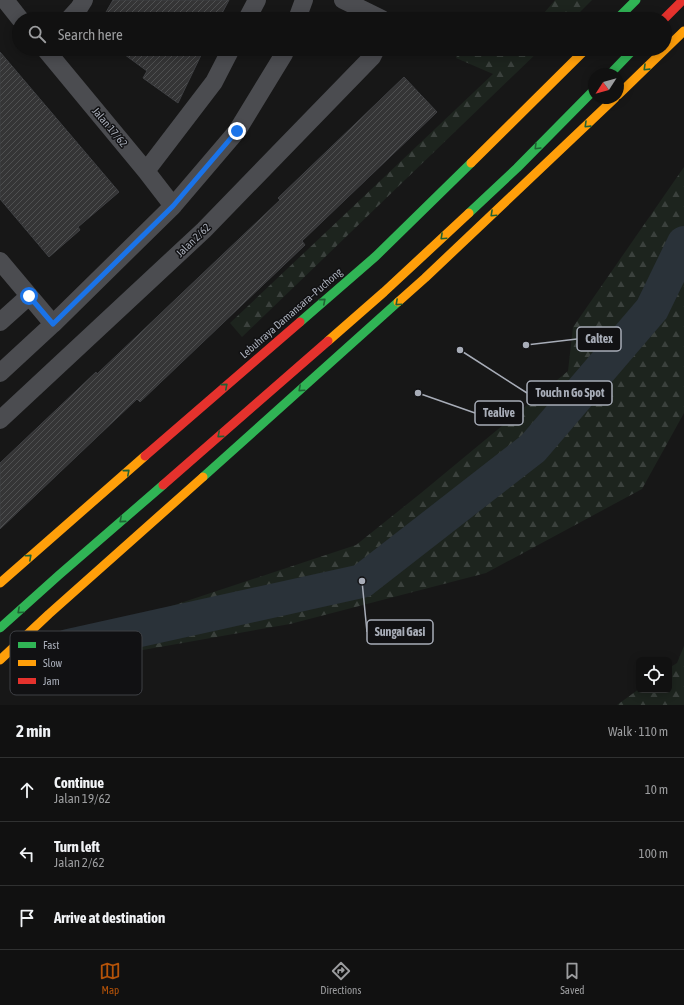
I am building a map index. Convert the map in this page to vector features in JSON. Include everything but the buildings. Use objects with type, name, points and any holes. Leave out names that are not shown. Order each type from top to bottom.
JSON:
[{"type":"main road","points":[[624,12],[636,0]]},
{"type":"main road","points":[[671,12],[683,0]]},
{"type":"main road","points":[[672,43],[684,31]]},
{"type":"main road","name":"Lebuhraya Damansara–Puchong","points":[[0,583],[376,256],[579,56]]},
{"type":"main road","points":[[616,68],[627,56]]},
{"type":"main road","points":[[624,89],[658,56]]},
{"type":"main road","points":[[0,628],[384,292],[517,168],[588,96]]},
{"type":"main road","points":[[31,631],[425,278],[609,104]]},
{"type":"main road","points":[[0,660],[10,651]]},
{"type":"street","points":[[4,0],[14,12]]},
{"type":"street","points":[[75,12],[84,0]]},
{"type":"street","points":[[251,12],[257,0]]},
{"type":"street","points":[[300,12],[304,0]]},
{"type":"street","points":[[343,0],[368,12]]},
{"type":"street","name":"Jalan 17/62","points":[[51,56],[173,206]]},
{"type":"street","points":[[146,171],[214,82],[227,56]]},
{"type":"street","points":[[0,374],[173,206],[237,131],[283,56]]},
{"type":"street","name":"Jalan 2/62","points":[[0,420],[204,230],[372,56]]},
{"type":"street","points":[[0,261],[53,324]]},
{"type":"street","points":[[0,322],[29,296]]},
{"type":"green space","points":[[555,0],[592,0],[580,12],[545,12]]},
{"type":"green space","points":[[457,56],[534,56],[242,337],[230,323],[493,74],[456,58]]},
{"type":"green space","points":[[684,167],[684,413],[642,489],[486,573],[290,624],[142,650],[142,631],[122,631],[120,623],[356,545],[568,371],[573,327]]},
{"type":"green space","points":[[684,646],[684,705],[617,705],[636,691],[636,693],[672,693],[672,666],[677,663]]},
{"type":"waterway","points":[[136,631],[362,581],[533,448],[652,309],[684,243]]},
{"type":"traffic: fast","points":[[624,12],[636,0]]},
{"type":"traffic: fast","points":[[616,68],[627,56]]},
{"type":"traffic: fast","points":[[469,213],[517,168],[588,96]]},
{"type":"traffic: fast","points":[[300,322],[376,256],[471,163]]},
{"type":"traffic: fast","points":[[203,477],[398,302]]},
{"type":"traffic: fast","points":[[0,628],[163,485]]},
{"type":"traffic: slow","points":[[672,43],[684,31]]},
{"type":"traffic: slow","points":[[471,163],[579,56]]},
{"type":"traffic: slow","points":[[624,89],[658,56]]},
{"type":"traffic: slow","points":[[398,302],[609,104]]},
{"type":"traffic: slow","points":[[328,341],[384,292],[469,213]]},
{"type":"traffic: slow","points":[[0,583],[145,456]]},
{"type":"traffic: slow","points":[[31,631],[203,477]]},
{"type":"traffic: slow","points":[[0,660],[10,651]]},
{"type":"traffic: jam","points":[[671,12],[683,0]]},
{"type":"traffic: jam","points":[[145,456],[300,322]]},
{"type":"traffic: jam","points":[[163,485],[328,341]]},
{"type":"place","name":"Caltex","points":[[526,345]]},
{"type":"place","name":"Touch n Go Spot","points":[[460,350]]},
{"type":"place","name":"Tealive","points":[[418,393]]},
{"type":"place","name":"Sungai Gasi","points":[[362,581]]},
{"type":"route","points":[[29,296],[53,324],[173,206],[237,131]]}]
